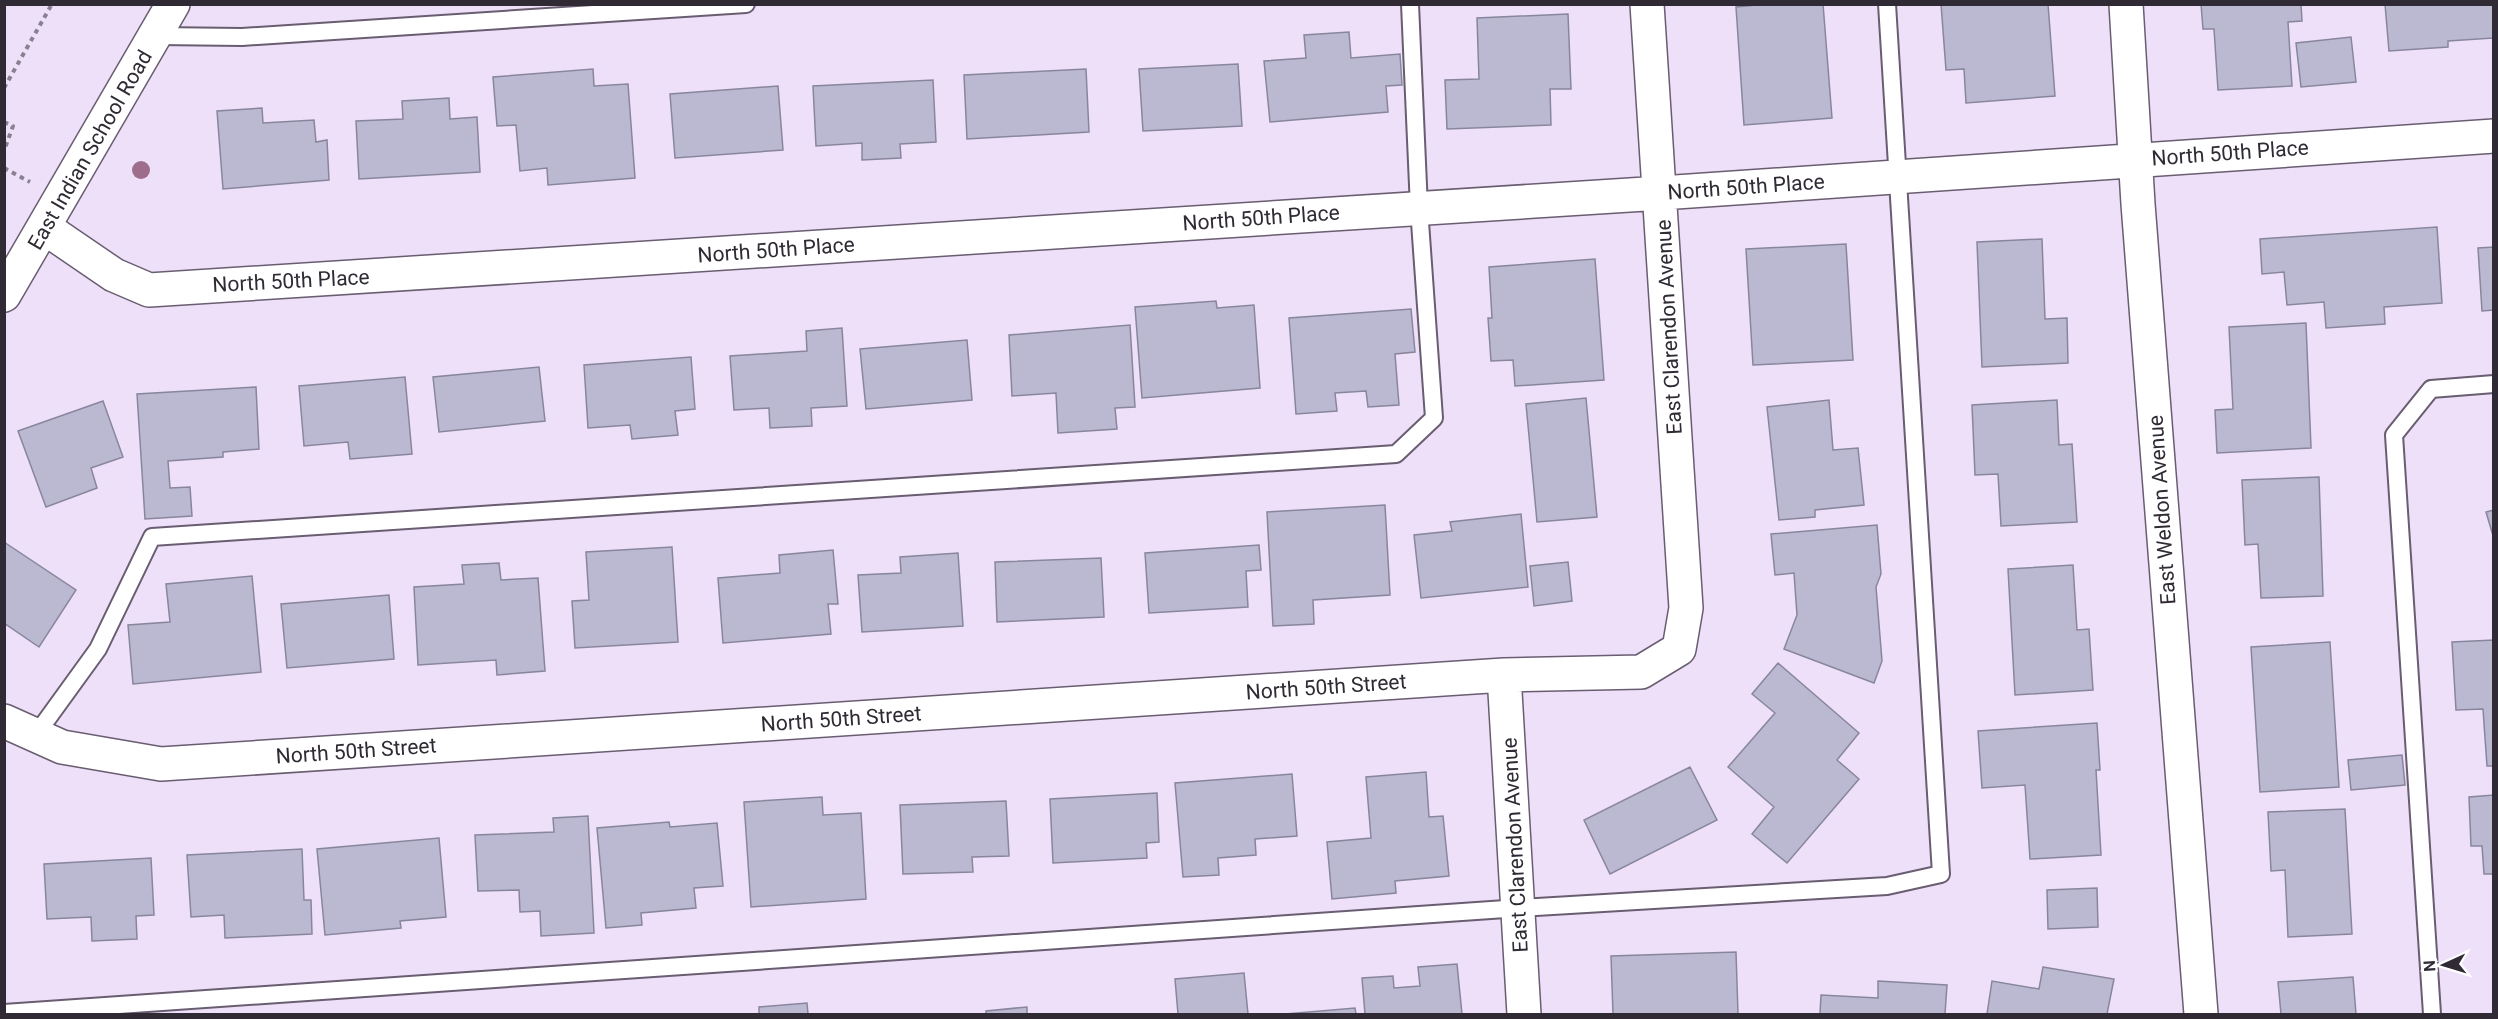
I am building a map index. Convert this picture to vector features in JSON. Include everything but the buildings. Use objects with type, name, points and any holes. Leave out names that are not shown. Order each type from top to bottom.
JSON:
[{"type":"street","name":"East Indian School Road","points":[[4,295],[157,36],[173,4]]},
{"type":"street","name":"East Clarendon Avenue","points":[[1647,4],[1686,608],[1679,649]]},
{"type":"street","name":"East Weldon Avenue","points":[[2126,4],[2135,159],[2201,1014]]},
{"type":"street","name":"North 50th Place","points":[[45,228],[114,275],[148,290],[1661,193],[2493,136]]},
{"type":"street","name":"North 50th Street","points":[[4,721],[62,747],[161,764],[1504,675],[1641,672],[1679,649]]},
{"type":"street","name":"East Clarendon Avenue","points":[[1504,675],[1520,908],[1524,1014]]},
{"type":"lane","points":[[157,36],[242,38],[746,4]]},
{"type":"lane","points":[[35,736],[98,649],[152,537],[1396,454],[1434,418],[1419,208],[1410,4]]},
{"type":"lane","points":[[4,1013],[1520,908],[1887,886],[1941,874],[1900,175],[1887,4]]},
{"type":"lane","points":[[2432,1014],[2394,435],[2431,389],[2493,384]]},
{"type":"path","points":[[4,88],[52,4]]},
{"type":"path","points":[[4,122],[13,126],[4,151]]}]
